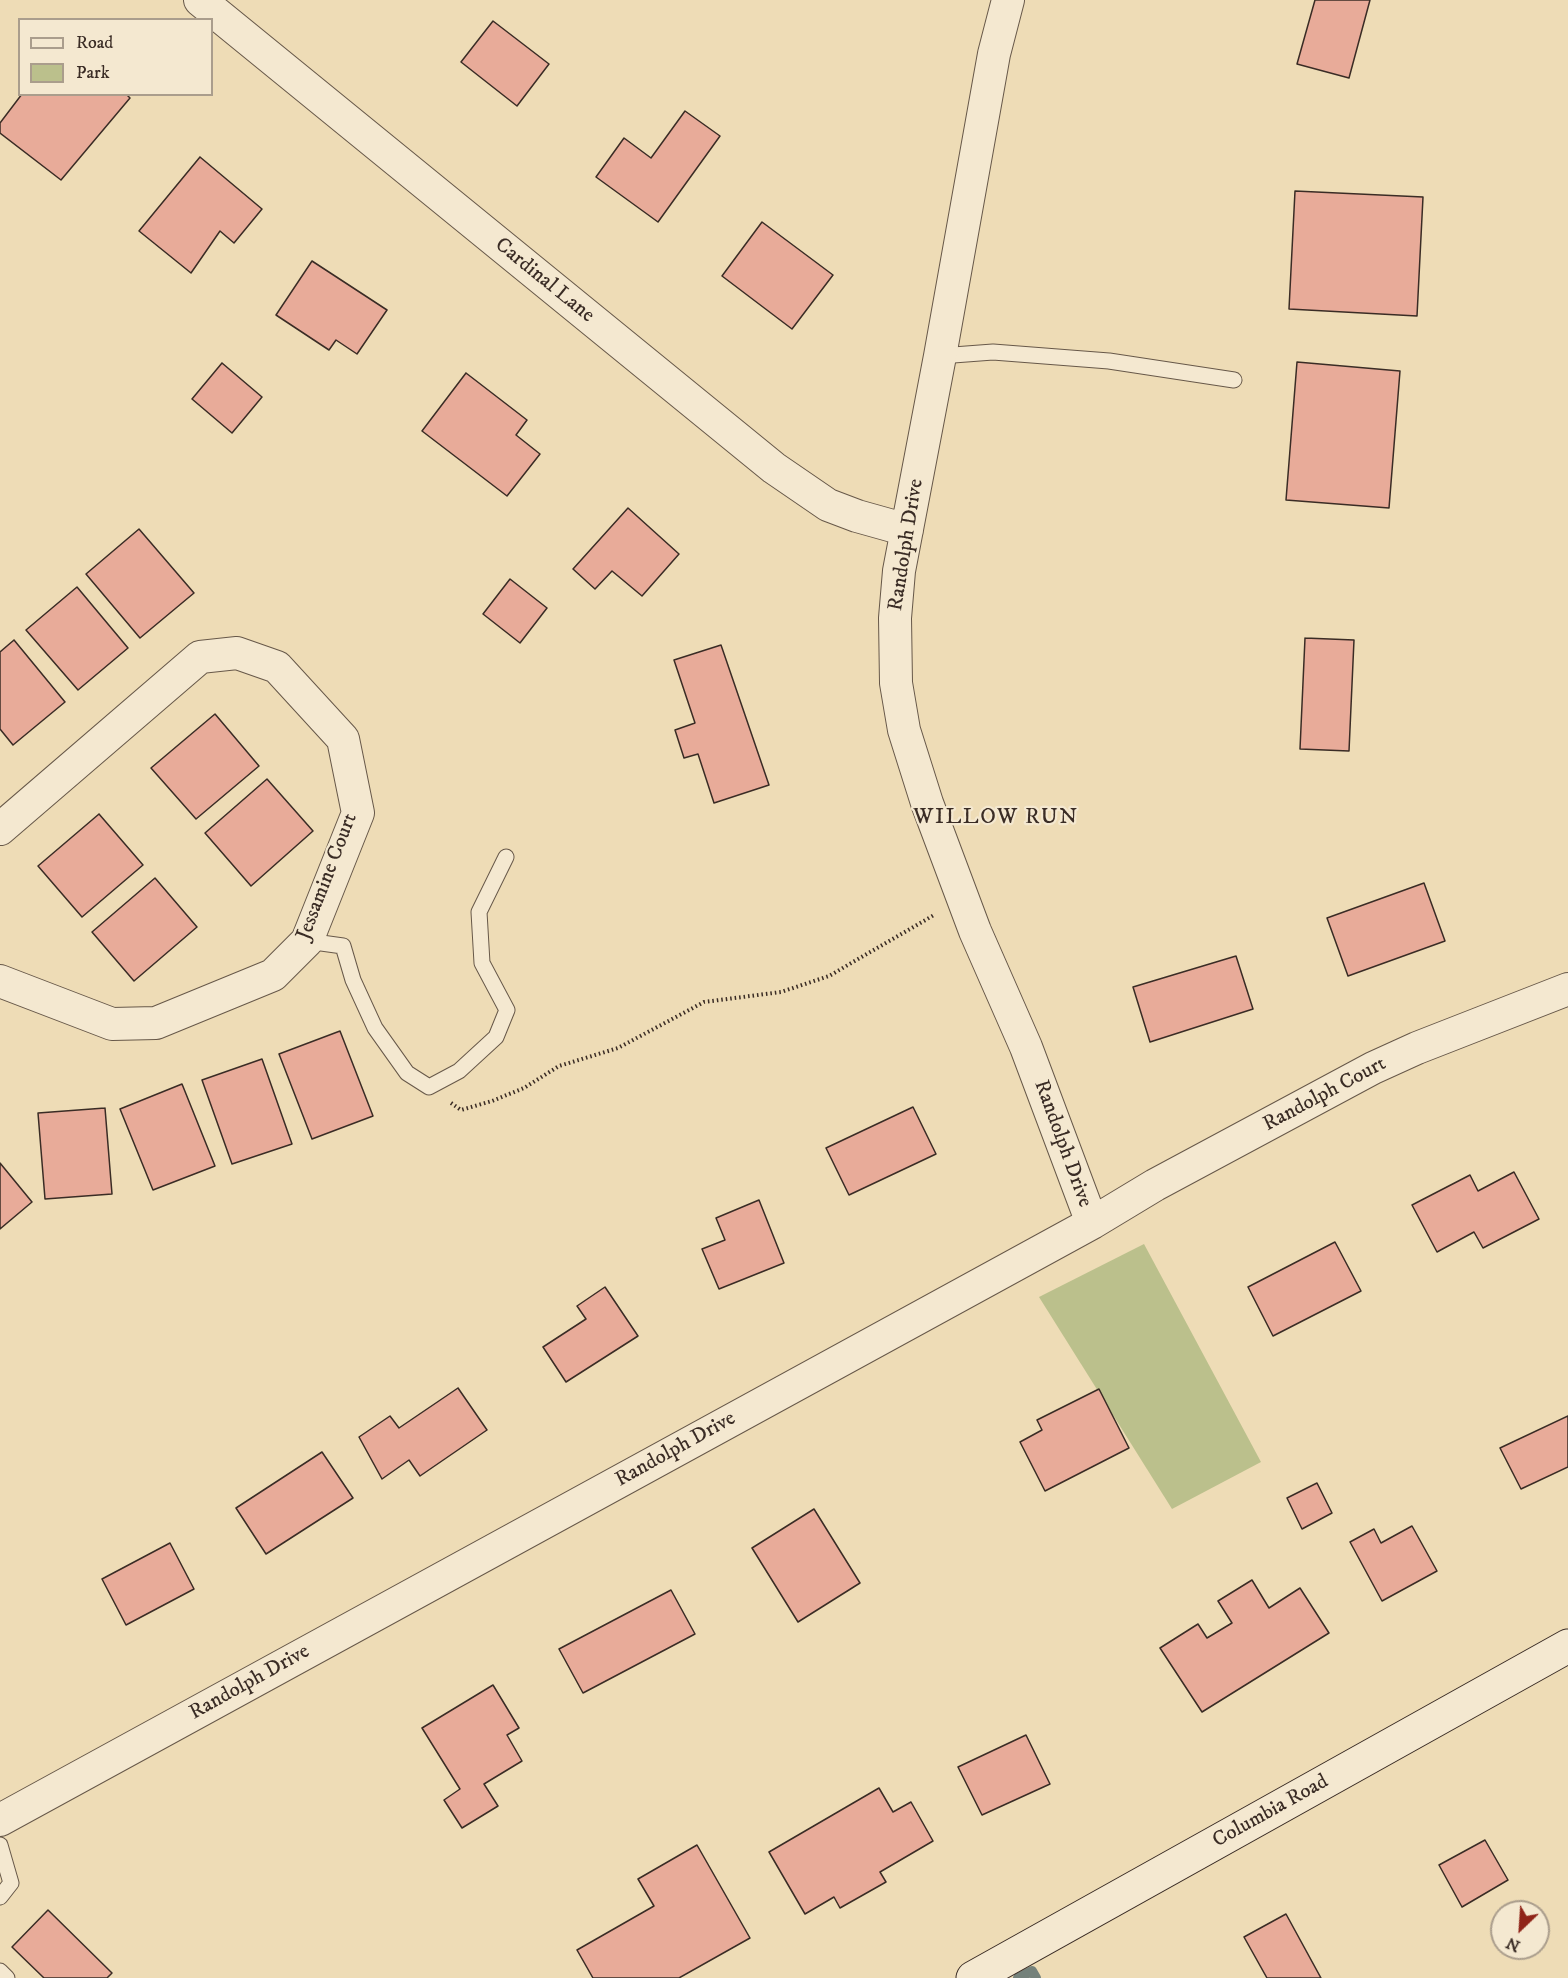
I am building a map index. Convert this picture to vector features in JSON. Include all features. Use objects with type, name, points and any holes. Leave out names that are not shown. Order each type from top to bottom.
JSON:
[{"type":"street","name":"Cardinal Lane","points":[[200,0],[774,468],[828,505],[907,530]]},
{"type":"street","name":"Randolph Drive","points":[[0,1820],[1092,1223],[1026,1047],[975,931],[927,803],[904,730],[896,683],[895,618],[898,583],[994,54],[1008,0]]},
{"type":"street","name":"Jessamine Court","points":[[0,829],[200,657],[237,652],[277,667],[343,738],[358,813],[307,941],[273,975],[156,1023],[112,1024],[0,981]]},
{"type":"street","name":"Randolph Court","points":[[1092,1223],[1155,1185],[1373,1068],[1417,1048],[1568,989]]},
{"type":"street","name":"Columbia Road","points":[[973,1978],[1568,1646]]},
{"type":"lane","points":[[940,356],[993,352],[1109,361],[1234,380]]},
{"type":"lane","points":[[307,941],[343,946],[353,980],[375,1028],[407,1074],[429,1087],[459,1071],[496,1037],[507,1010],[482,963],[479,912],[506,857]]},
{"type":"lane","points":[[0,1845],[11,1883],[0,1897]]},
{"type":"lane","points":[[0,1971],[7,1978]]},
{"type":"path","points":[[461,1110],[524,1088],[559,1066],[618,1048],[704,1002],[781,992],[829,976],[963,897]]},
{"type":"green space","points":[[1144,1244],[1261,1462],[1172,1509],[1039,1297]]},
{"type":"building","points":[[1315,0],[1370,0],[1349,78],[1297,64]]},
{"type":"building","points":[[493,21],[549,64],[517,106],[461,62]]},
{"type":"building","points":[[20,96],[128,96],[130,98],[61,180],[0,133],[0,123]]},
{"type":"building","points":[[685,111],[720,136],[658,222],[596,177],[624,138],[651,158]]},
{"type":"building","points":[[200,157],[262,209],[234,243],[220,231],[191,273],[139,231]]},
{"type":"building","points":[[1295,191],[1423,197],[1417,316],[1289,309]]},
{"type":"building","points":[[762,222],[833,275],[792,329],[722,276]]},
{"type":"building","points":[[312,261],[387,310],[357,354],[336,340],[329,350],[276,315]]},
{"type":"building","points":[[1297,362],[1400,371],[1389,508],[1286,500]]},
{"type":"building","points":[[222,363],[262,397],[232,433],[192,399]]},
{"type":"building","points":[[466,373],[527,420],[516,435],[540,454],[507,496],[422,431]]},
{"type":"building","points":[[628,508],[679,554],[642,596],[612,571],[595,589],[573,569]]},
{"type":"building","points":[[139,529],[194,593],[140,638],[86,574]]},
{"type":"building","points":[[510,579],[547,608],[520,643],[483,614]]},
{"type":"building","points":[[77,587],[128,648],[78,690],[26,630]]},
{"type":"building","points":[[1305,638],[1354,640],[1349,751],[1300,749]]},
{"type":"building","points":[[14,640],[65,702],[13,745],[0,729],[0,652]]},
{"type":"building","points":[[721,645],[769,785],[714,803],[698,754],[684,758],[675,730],[695,723],[674,660]]},
{"type":"building","points":[[215,714],[259,766],[196,819],[151,768]]},
{"type":"building","points":[[267,779],[313,831],[251,886],[205,833]]},
{"type":"building","points":[[99,814],[143,865],[82,917],[38,866]]},
{"type":"building","points":[[155,878],[197,927],[134,981],[92,932]]},
{"type":"building","points":[[1424,883],[1445,941],[1348,976],[1327,918]]},
{"type":"building","points":[[1236,956],[1253,1009],[1150,1042],[1133,987]]},
{"type":"building","points":[[340,1031],[373,1116],[312,1139],[279,1054]]},
{"type":"building","points":[[262,1059],[292,1144],[232,1164],[202,1080]]},
{"type":"building","points":[[182,1084],[215,1166],[153,1190],[120,1109]]},
{"type":"building","points":[[913,1107],[936,1154],[849,1195],[826,1148]]},
{"type":"building","points":[[105,1108],[112,1194],[45,1199],[38,1113]]},
{"type":"building","points":[[0,1163],[32,1202],[0,1229]]},
{"type":"building","points":[[1514,1172],[1539,1219],[1483,1248],[1474,1232],[1437,1252],[1412,1205],[1470,1175],[1478,1191]]},
{"type":"building","points":[[759,1200],[784,1263],[719,1289],[702,1249],[725,1240],[716,1218]]},
{"type":"building","points":[[1335,1242],[1361,1291],[1273,1336],[1248,1287]]},
{"type":"building","points":[[605,1287],[638,1336],[566,1382],[543,1347],[586,1319],[577,1306]]},
{"type":"building","points":[[458,1388],[487,1430],[420,1476],[409,1460],[382,1479],[359,1437],[390,1416],[399,1428]]},
{"type":"building","points":[[1099,1389],[1129,1448],[1045,1491],[1020,1442],[1042,1430],[1037,1420]]},
{"type":"building","points":[[1568,1416],[1568,1467],[1521,1489],[1500,1448]]},
{"type":"building","points":[[322,1452],[353,1498],[266,1554],[236,1508]]},
{"type":"building","points":[[1317,1483],[1332,1513],[1302,1529],[1287,1498]]},
{"type":"building","points":[[814,1509],[860,1583],[798,1622],[752,1548]]},
{"type":"building","points":[[1412,1526],[1437,1571],[1382,1601],[1350,1542],[1374,1529],[1381,1543]]},
{"type":"building","points":[[170,1543],[194,1589],[126,1625],[102,1579]]},
{"type":"building","points":[[1252,1580],[1269,1608],[1300,1588],[1329,1633],[1202,1712],[1160,1648],[1198,1624],[1207,1638],[1232,1623],[1218,1601]]},
{"type":"building","points":[[671,1590],[695,1634],[583,1693],[559,1649]]},
{"type":"building","points":[[493,1685],[519,1728],[507,1735],[522,1761],[484,1784],[498,1806],[462,1828],[444,1800],[460,1789],[422,1728]]},
{"type":"building","points":[[1026,1735],[1050,1784],[982,1815],[958,1767]]},
{"type":"building","points":[[879,1788],[893,1812],[911,1802],[933,1841],[880,1872],[886,1882],[840,1908],[834,1897],[805,1914],[769,1852]]},
{"type":"building","points":[[1485,1840],[1508,1880],[1462,1907],[1439,1865]]},
{"type":"building","points":[[697,1845],[750,1938],[679,1978],[593,1978],[577,1950],[654,1906],[638,1879]]},
{"type":"building","points":[[48,1910],[112,1973],[107,1978],[44,1978],[12,1947]]},
{"type":"building","points":[[1286,1914],[1321,1978],[1267,1978],[1244,1937]]},
{"type":"waterway","points":[[1018,1978],[1032,1971],[1036,1978]]},
{"type":"district","name":"WILLOW RUN","points":[[996,818]]}]
